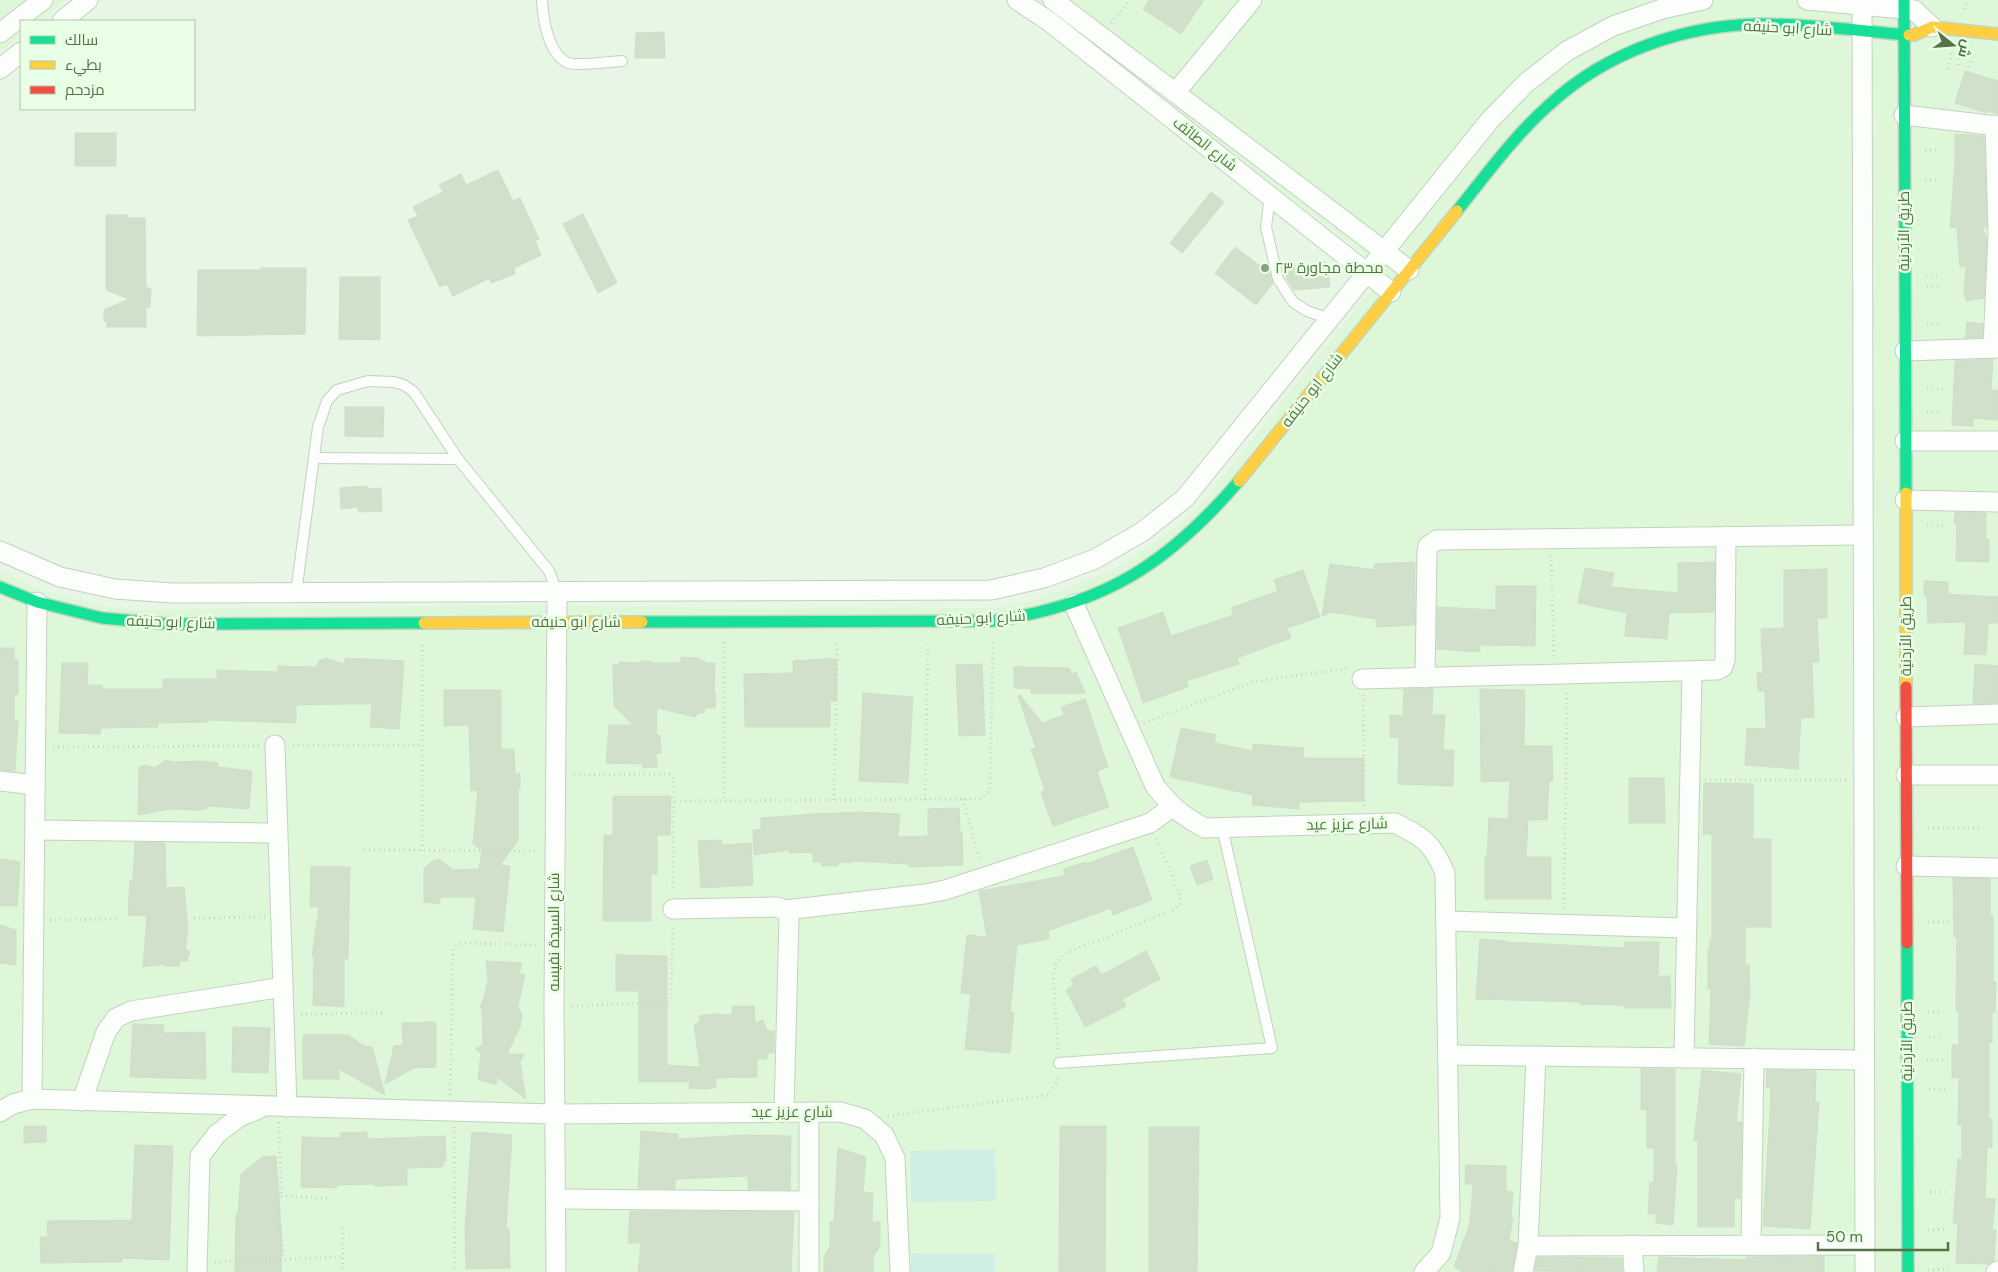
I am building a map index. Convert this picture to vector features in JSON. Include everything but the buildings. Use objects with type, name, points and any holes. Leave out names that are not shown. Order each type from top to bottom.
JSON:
[{"type":"street","points":[[0,33],[43,0]]},
{"type":"street","points":[[63,20],[88,0]]},
{"type":"street","name":"شارع الطائف","points":[[1016,0],[1050,22],[1391,292]]},
{"type":"street","name":"شارع الطائف","points":[[1053,0],[1409,270]]},
{"type":"street","points":[[1175,93],[1252,0]]},
{"type":"street","name":"شارع ابو حنيفه","points":[[0,551],[60,577],[115,589],[172,593],[991,590],[1044,578],[1095,559],[1142,532],[1185,498],[1490,120],[1526,83],[1568,51],[1613,26],[1662,8],[1703,0]]},
{"type":"street","name":"شارع ابو حنيفه","points":[[1807,0],[1904,4],[1914,10],[1932,27]]},
{"type":"street","points":[[1862,3],[1865,1272]]},
{"type":"street","name":"طريق الأردنية","points":[[1904,4],[1908,1272]]},
{"type":"street","name":"شارع ابو حنيفه","points":[[0,587],[37,602],[102,618],[168,624],[993,621],[1034,615],[1074,604],[1121,583],[1163,554],[1203,520],[1260,456],[1517,137],[1550,104],[1587,76],[1628,53],[1671,37],[1716,27],[1763,23],[1914,36],[1932,27],[1998,34]]},
{"type":"street","points":[[0,69],[20,53]]},
{"type":"street","points":[[1904,115],[1996,125],[1998,234],[1995,348],[1905,351]]},
{"type":"street","points":[[1905,441],[1998,441]]},
{"type":"street","points":[[1905,500],[1998,502]]},
{"type":"street","points":[[1425,678],[1427,551],[1428,546],[1437,540],[1862,534]]},
{"type":"street","points":[[1362,679],[1717,670],[1722,667],[1725,660],[1726,536]]},
{"type":"street","name":"شارع السيدة نفيسه","points":[[556,1272],[554,946],[557,592]]},
{"type":"street","points":[[32,1099],[37,602]]},
{"type":"street","name":"شارع عزيز عيد","points":[[1074,604],[1155,786],[1172,807],[1187,819],[1205,828],[1395,823],[1422,836],[1436,853],[1445,873],[1450,1218],[1441,1253],[1424,1272]]},
{"type":"street","points":[[1684,1058],[1692,671]]},
{"type":"street","points":[[1906,717],[1998,714]]},
{"type":"street","points":[[197,1268],[200,1156],[217,1134],[231,1122],[239,1117],[277,1107],[284,1014],[275,746]]},
{"type":"street","points":[[1906,775],[1998,776]]},
{"type":"street","points":[[0,781],[35,785]]},
{"type":"street","points":[[673,909],[778,907],[785,910],[945,890],[1150,823],[1172,807]]},
{"type":"street","points":[[35,830],[278,833]]},
{"type":"street","points":[[1906,866],[1998,868]]},
{"type":"street","points":[[784,1112],[789,916],[785,910]]},
{"type":"street","points":[[1446,921],[1686,928]]},
{"type":"street","points":[[82,1100],[106,1032],[116,1018],[131,1011],[283,987]]},
{"type":"street","points":[[1448,1056],[1863,1060]]},
{"type":"street","points":[[1523,1272],[1528,1246],[1536,1056]]},
{"type":"street","points":[[1751,1245],[1754,1058]]},
{"type":"street","name":"شارع عزيز عيد","points":[[0,1112],[13,1104],[32,1099],[554,1114],[841,1112],[865,1119],[884,1135],[895,1158],[900,1272]]},
{"type":"street","points":[[809,1112],[810,1272]]},
{"type":"street","points":[[555,1199],[809,1201]]},
{"type":"street","points":[[1632,1245],[1634,1272]]},
{"type":"street","points":[[1528,1246],[1865,1245]]},
{"type":"lane","points":[[542,0],[547,36],[564,60],[568,63],[622,61]]},
{"type":"lane","points":[[1270,196],[1266,227],[1278,279],[1293,302],[1307,311],[1330,319]]},
{"type":"lane","points":[[296,593],[314,458],[321,418],[327,401],[337,390],[368,382],[386,381],[404,385],[414,392],[458,459],[537,554],[549,571],[557,592]]},
{"type":"lane","points":[[314,458],[458,459]]},
{"type":"lane","points":[[1059,1063],[1272,1048],[1222,827]]},
{"type":"path","points":[[1101,36],[1130,0]]},
{"type":"path","points":[[1551,538],[1561,674],[1564,924]]},
{"type":"path","points":[[834,800],[838,621]]},
{"type":"path","points":[[925,800],[928,621]]},
{"type":"path","points":[[675,801],[980,799],[990,790],[993,621]]},
{"type":"path","points":[[724,622],[724,801]]},
{"type":"path","points":[[422,623],[422,851]]},
{"type":"path","points":[[1129,728],[1253,682],[1350,668],[1357,672],[1362,679],[1364,823]]},
{"type":"path","points":[[36,747],[422,745]]},
{"type":"path","points":[[554,1007],[669,1002],[671,994],[675,801],[674,779],[670,774],[556,775]]},
{"type":"path","points":[[1690,780],[1863,780]]},
{"type":"path","points":[[963,800],[984,877]]},
{"type":"path","points":[[865,1119],[1048,1094],[1057,1084],[1060,1070],[1054,976],[1056,964],[1064,954],[1173,910],[1181,902],[1179,892],[1150,823]]},
{"type":"path","points":[[1906,828],[1982,828]]},
{"type":"path","points":[[364,850],[555,851]]},
{"type":"path","points":[[194,918],[281,917]]},
{"type":"path","points":[[34,920],[120,919]]},
{"type":"path","points":[[455,1272],[452,1111],[453,949],[464,943],[554,946]]},
{"type":"path","points":[[284,1014],[385,1013]]},
{"type":"path","points":[[277,1107],[280,1196],[278,1197],[282,1259]]},
{"type":"path","points":[[280,1196],[328,1198]]},
{"type":"path","points":[[342,1228],[343,1272]]},
{"type":"path","points":[[197,1268],[282,1259],[342,1257]]},
{"type":"shaded area","points":[[0,0],[66,0],[40,20],[20,20],[20,36],[0,52]]},
{"type":"shaded area","points":[[1035,0],[1998,0],[1998,1272],[0,1272],[0,571],[44,591],[109,607],[142,610],[561,605],[709,608],[990,608],[1033,601],[1117,568],[1166,535],[1200,505],[1386,271]]},
{"type":"shaded area","points":[[995,1149],[996,1201],[911,1202],[910,1151]]},
{"type":"shaded area","points":[[911,1253],[995,1254],[995,1272],[911,1272]]},
{"type":"traffic: fast","points":[[1904,0],[1906,493]]},
{"type":"traffic: fast","points":[[1457,211],[1512,143],[1549,105],[1571,86],[1595,70],[1621,56],[1648,45],[1675,36],[1703,30],[1761,24],[1816,26],[1909,35]]},
{"type":"traffic: fast","points":[[642,622],[993,621],[1032,614],[1068,604],[1100,592],[1159,558],[1186,536],[1239,481]]},
{"type":"traffic: fast","points":[[0,587],[37,602],[102,618],[168,624],[424,623]]},
{"type":"traffic: fast","points":[[1907,943],[1908,1272]]},
{"type":"traffic: slow","points":[[1909,35],[1914,35],[1932,27],[1998,34]]},
{"type":"traffic: slow","points":[[1239,481],[1457,211]]},
{"type":"traffic: slow","points":[[1906,493],[1906,687]]},
{"type":"traffic: slow","points":[[424,623],[642,622]]},
{"type":"traffic: jam","points":[[1906,687],[1907,943]]},
{"type":"place","name":"محطة مجاورة ٢٣","points":[[1265,268]]}]
